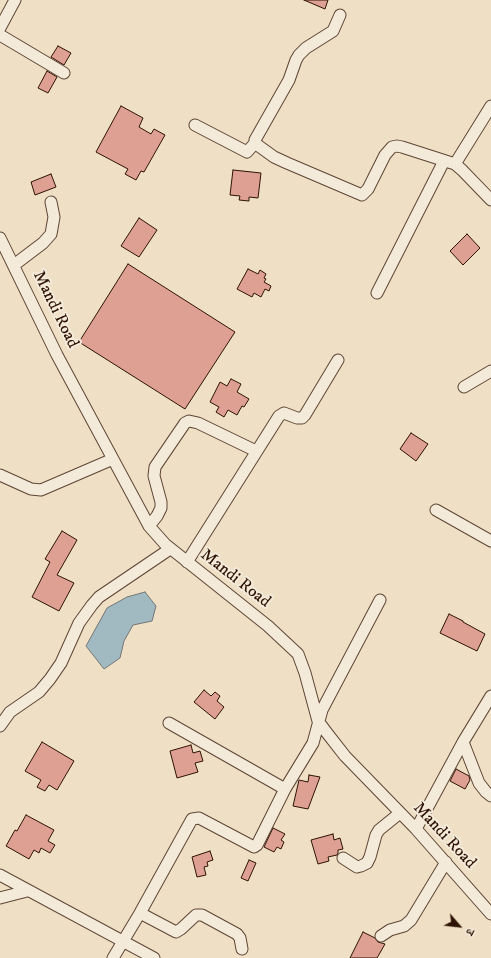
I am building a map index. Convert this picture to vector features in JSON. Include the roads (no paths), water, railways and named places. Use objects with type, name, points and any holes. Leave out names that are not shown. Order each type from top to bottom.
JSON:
[{"type":"street","points":[[0,28],[15,0]]},
{"type":"street","points":[[194,125],[247,152],[255,143],[257,136],[289,80],[299,55],[306,48],[333,31],[340,15]]},
{"type":"street","points":[[0,35],[64,74]]},
{"type":"street","points":[[377,293],[450,163],[491,106]]},
{"type":"street","points":[[255,143],[280,160],[362,195],[368,189],[385,155],[392,147],[402,147],[450,163],[491,200]]},
{"type":"street","points":[[14,265],[43,243],[51,234],[54,217],[52,202]]},
{"type":"street","name":"Mandi Road","points":[[0,238],[58,355],[148,526],[170,549],[268,626],[298,654],[305,673],[318,721],[345,756],[416,829],[491,914]]},
{"type":"street","points":[[187,562],[256,451],[281,414],[284,413],[299,418],[305,415],[338,360]]},
{"type":"street","points":[[464,387],[491,371]]},
{"type":"street","points":[[148,526],[157,516],[161,508],[161,502],[154,476],[155,467],[185,423],[189,421],[198,423],[256,451]]},
{"type":"street","points":[[0,475],[31,489],[41,490],[112,459]]},
{"type":"street","points":[[436,510],[491,541]]},
{"type":"street","points":[[0,726],[10,712],[39,692],[50,679],[61,663],[82,619],[92,605],[100,597],[170,549]]},
{"type":"street","points":[[113,958],[140,913],[192,819],[199,818],[255,846],[257,845],[285,789],[313,743],[322,710],[380,600]]},
{"type":"street","points":[[416,829],[491,696]]},
{"type":"street","points":[[169,723],[285,789]]},
{"type":"street","points":[[464,742],[479,784],[491,796]]},
{"type":"street","points":[[343,858],[357,867],[367,863],[379,830],[400,813]]},
{"type":"street","points":[[381,936],[390,930],[404,926],[411,920],[446,862]]},
{"type":"street","points":[[0,875],[154,958]]},
{"type":"street","points":[[0,898],[28,891]]},
{"type":"street","points":[[140,913],[176,932],[196,915],[202,914],[237,934],[240,938],[242,949]]},
{"type":"water","points":[[145,592],[156,606],[152,621],[133,625],[124,641],[120,658],[104,669],[86,646],[107,608],[127,597]]}]
